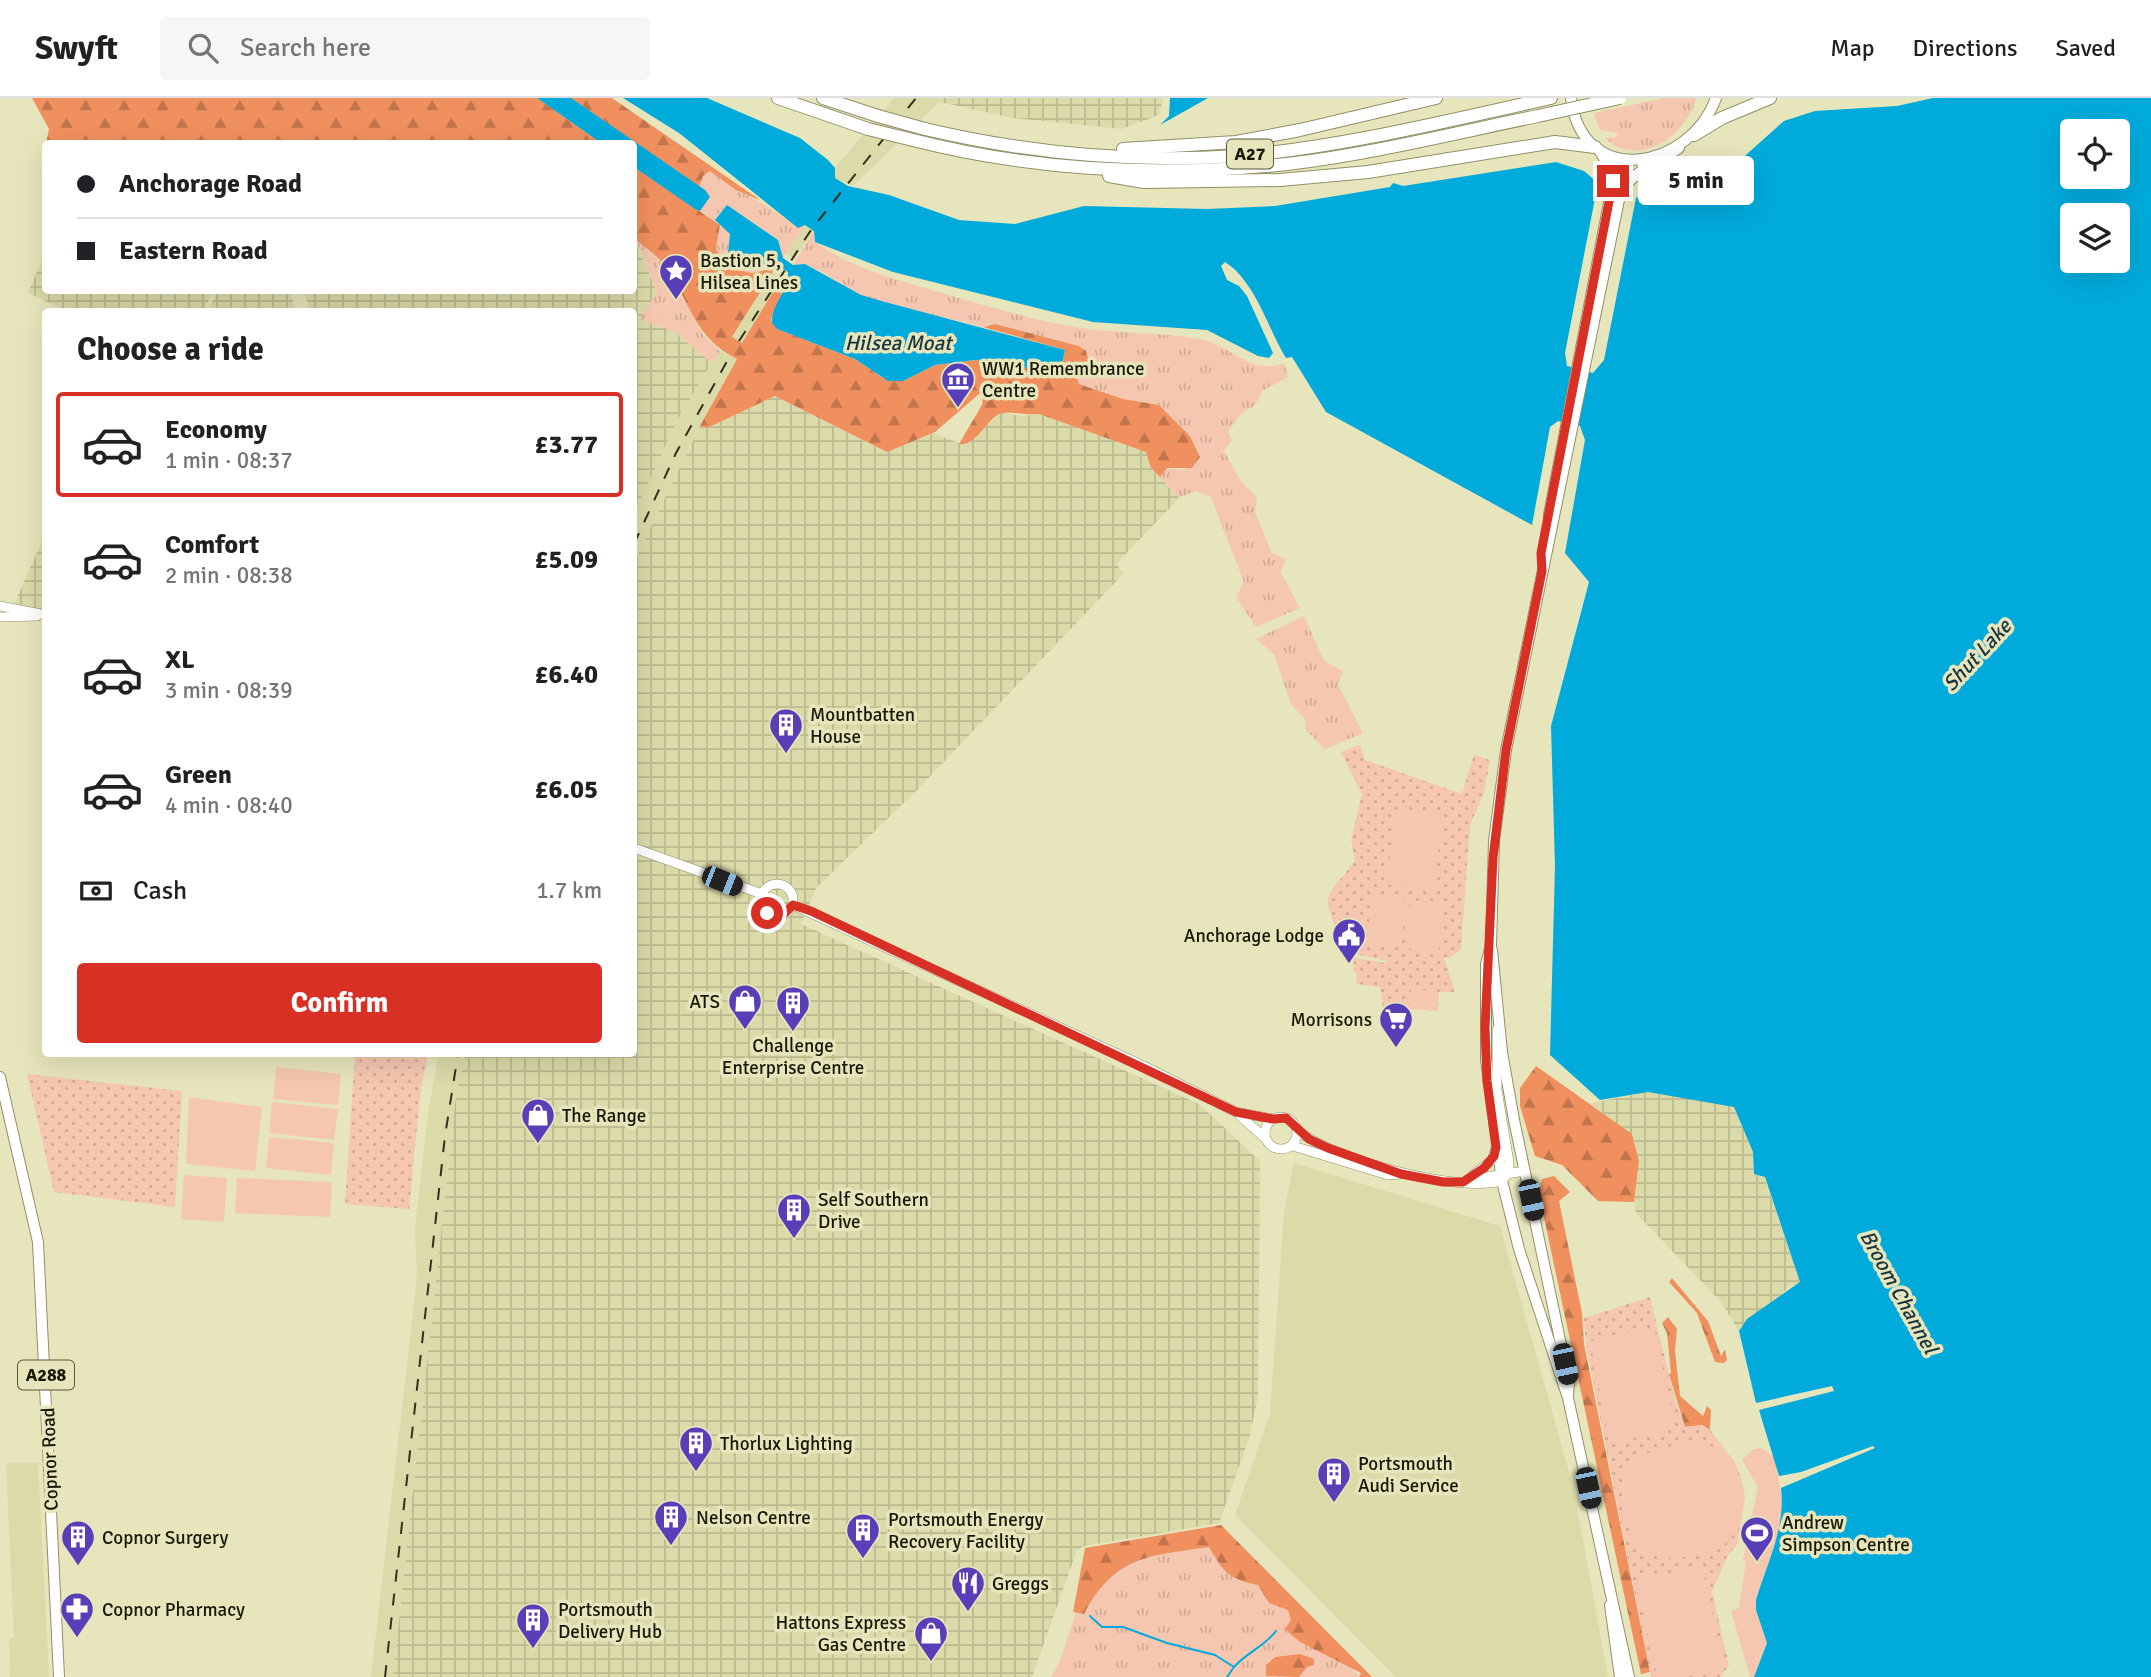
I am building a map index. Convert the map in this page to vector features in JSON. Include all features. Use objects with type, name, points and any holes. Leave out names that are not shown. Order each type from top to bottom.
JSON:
[{"type":"highway","name":"A27","points":[[778,98],[868,128],[963,153],[1045,166],[1167,170],[1289,163],[1620,98]]},
{"type":"highway","name":"A27","points":[[823,98],[925,129],[1049,151],[1145,157],[1237,156],[1287,150],[1551,98]]},
{"type":"highway","points":[[1049,151],[1236,142],[1436,98]]},
{"type":"highway","points":[[1694,135],[1732,114],[1770,98]]},
{"type":"highway","points":[[1045,166],[1144,182],[1216,182],[1368,172],[1555,142],[1569,142],[1597,149]]},
{"type":"main road","points":[[1571,98],[1578,126],[1611,169],[1613,181],[1590,329]]},
{"type":"main road","points":[[1620,1677],[1609,1595],[1568,1398],[1519,1249],[1496,1147],[1485,1049],[1486,964],[1491,945],[1497,809],[1542,571],[1541,553],[1622,191],[1635,175],[1679,148],[1694,135],[1706,119],[1716,98]]},
{"type":"main road","points":[[1597,149],[1633,161],[1679,148]]},
{"type":"main road","points":[[1491,945],[1498,1017],[1525,1171],[1569,1383],[1568,1398]]},
{"type":"main road","name":"Copnor Road","points":[[0,1077],[32,1210],[40,1262],[59,1677]]},
{"type":"main road","points":[[1609,1595],[1618,1617],[1629,1677]]},
{"type":"street","points":[[0,606],[42,615]]},
{"type":"street","points":[[0,616],[42,615]]},
{"type":"street","points":[[637,849],[762,894]]},
{"type":"street","points":[[783,885],[790,891],[793,905],[782,916],[771,915],[763,909],[762,894],[768,886],[783,885]]},
{"type":"street","points":[[793,905],[1236,1112],[1289,1119],[1298,1131],[1328,1148],[1401,1174],[1443,1182],[1489,1185],[1504,1175],[1525,1171]]},
{"type":"street","points":[[1498,1017],[1496,1068],[1504,1175]]},
{"type":"street","points":[[1236,1112],[1265,1138],[1268,1144],[1278,1149],[1293,1146],[1388,1175],[1401,1174]]},
{"type":"street","points":[[1265,1138],[1266,1127],[1273,1119]]},
{"type":"street","points":[[1293,1146],[1298,1131]]},
{"type":"street","points":[[1463,1182],[1487,1165],[1496,1147]]},
{"type":"shaded area","points":[[894,98],[943,98],[853,186],[835,178],[835,168]]},
{"type":"shaded area","points":[[943,98],[1163,98],[1159,115],[1122,129],[1013,118],[940,102]]},
{"type":"shaded area","points":[[805,225],[814,231],[794,259],[786,253]]},
{"type":"shaded area","points":[[637,245],[657,292],[641,319],[675,332],[712,363],[680,415],[637,507],[637,308],[309,308],[305,294],[637,294]]},
{"type":"shaded area","points":[[42,260],[42,294],[212,294],[205,308],[60,308],[28,293]]},
{"type":"shaded area","points":[[775,268],[784,273],[742,344],[732,338]]},
{"type":"shaded area","points":[[216,294],[290,294],[296,308],[209,308]]},
{"type":"shaded area","points":[[720,351],[737,359],[695,435],[637,556],[637,507],[680,415]]},
{"type":"shaded area","points":[[775,396],[886,452],[933,433],[964,445],[1001,413],[1021,416],[1039,414],[1147,452],[1151,468],[1179,498],[1116,564],[1124,573],[916,791],[816,888],[801,924],[1199,1104],[1260,1161],[1258,1397],[1249,1438],[1219,1523],[1084,1546],[1077,1550],[1032,1677],[393,1677],[455,1104],[464,1057],[637,1057],[637,556],[700,426],[707,428]]},
{"type":"shaded area","points":[[42,541],[42,610],[13,607]]},
{"type":"shaded area","points":[[438,1057],[464,1057],[455,1104],[393,1677],[371,1677],[417,1278],[415,1230],[429,1106]]},
{"type":"shaded area","points":[[1648,1092],[1733,1105],[1753,1152],[1754,1174],[1764,1176],[1800,1283],[1788,1287],[1771,1306],[1747,1319],[1739,1331],[1721,1302],[1636,1213],[1634,1202],[1639,1161],[1634,1139],[1591,1103]]},
{"type":"shaded area","points":[[1294,1163],[1500,1226],[1574,1490],[1608,1677],[1396,1677],[1235,1515],[1270,1413],[1284,1212]]},
{"type":"shaded area","points":[[6,1463],[38,1463],[49,1677],[10,1677],[9,1639],[14,1638]]},
{"type":"green space","points":[[32,98],[537,98],[597,140],[47,140],[49,129]]},
{"type":"green space","points":[[571,98],[612,98],[760,200],[736,190],[710,171],[703,176],[699,187],[637,144],[637,140],[631,140]]},
{"type":"green space","points":[[1665,98],[1696,98],[1683,124],[1660,144],[1646,149],[1618,147],[1605,138],[1617,137],[1617,133],[1600,130],[1594,113]]},
{"type":"green space","points":[[637,169],[720,225],[716,249],[728,268],[752,273],[775,268],[732,337],[742,343],[782,277],[781,296],[771,320],[777,329],[855,359],[883,378],[903,381],[935,365],[975,360],[1001,362],[1059,376],[1065,350],[983,327],[995,324],[1079,346],[1086,351],[1089,362],[1077,378],[1079,384],[1123,399],[1159,405],[1190,436],[1200,457],[1192,468],[1167,468],[1160,477],[1151,468],[1146,452],[1039,414],[999,414],[970,442],[959,444],[982,405],[983,397],[979,394],[935,432],[887,452],[775,396],[707,428],[700,426],[737,359],[723,351],[703,331],[666,266],[637,240]]},
{"type":"green space","points":[[710,171],[798,228],[805,225],[783,258],[778,240],[727,205],[716,217],[716,222],[700,211],[710,197],[699,187],[703,176]]},
{"type":"green space","points":[[720,225],[730,234],[728,253],[748,268],[773,262],[777,265],[752,273],[728,268],[716,249]]},
{"type":"green space","points":[[814,231],[814,241],[845,260],[898,280],[1000,310],[1082,328],[1200,339],[1261,366],[1284,363],[1288,377],[1262,391],[1255,406],[1242,412],[1228,432],[1232,440],[1224,451],[1242,483],[1257,497],[1255,512],[1272,553],[1286,559],[1280,572],[1300,608],[1256,627],[1236,597],[1244,582],[1211,497],[1195,491],[1179,498],[1160,477],[1167,468],[1184,470],[1200,457],[1190,436],[1159,405],[1123,399],[1079,384],[1077,378],[1086,351],[1079,346],[995,324],[983,327],[891,305],[861,295],[811,267],[793,265]]},
{"type":"green space","points":[[637,241],[667,267],[703,335],[720,351],[712,363],[675,332],[640,319],[657,292]]},
{"type":"green space","points":[[1304,616],[1324,661],[1343,671],[1338,685],[1363,733],[1325,749],[1306,730],[1305,719],[1291,704],[1274,654],[1256,639]]},
{"type":"green space","points":[[1360,745],[1365,760],[1462,794],[1474,755],[1490,760],[1484,793],[1470,825],[1461,949],[1450,958],[1444,958],[1455,992],[1439,992],[1438,1011],[1383,1007],[1380,987],[1356,984],[1354,958],[1387,961],[1343,951],[1331,915],[1328,898],[1355,861],[1351,840],[1362,794],[1341,752]]},
{"type":"green space","points":[[1397,809],[1443,815],[1433,891],[1386,884]]},
{"type":"green space","points":[[1373,895],[1407,899],[1401,947],[1366,943]]},
{"type":"green space","points":[[1411,900],[1445,905],[1438,953],[1405,948]]},
{"type":"green space","points":[[1411,989],[1439,992],[1437,1010],[1409,1008]]},
{"type":"green space","points":[[355,1057],[427,1057],[421,1087],[409,1209],[345,1204]]},
{"type":"green space","points":[[1536,1066],[1632,1134],[1639,1161],[1634,1202],[1598,1201],[1562,1165],[1535,1156],[1520,1106],[1520,1088]]},
{"type":"green space","points":[[276,1067],[341,1074],[338,1105],[273,1099]]},
{"type":"green space","points":[[27,1074],[182,1091],[175,1207],[54,1192]]},
{"type":"green space","points":[[189,1097],[262,1107],[255,1171],[186,1164]]},
{"type":"green space","points":[[272,1102],[338,1109],[334,1140],[269,1133]]},
{"type":"green space","points":[[269,1137],[334,1143],[331,1175],[266,1168]]},
{"type":"green space","points":[[184,1175],[227,1178],[224,1222],[181,1219]]},
{"type":"green space","points":[[1554,1176],[1570,1192],[1559,1201],[1582,1313],[1584,1344],[1650,1672],[1641,1674],[1539,1194],[1542,1179]]},
{"type":"green space","points":[[237,1178],[332,1182],[330,1217],[235,1213]]},
{"type":"green space","points":[[1672,1278],[1708,1321],[1721,1356],[1725,1350],[1727,1360],[1724,1363],[1715,1362],[1697,1313],[1669,1282]]},
{"type":"green space","points":[[1650,1297],[1675,1400],[1685,1427],[1702,1425],[1710,1430],[1734,1461],[1742,1480],[1745,1497],[1737,1545],[1728,1555],[1712,1591],[1729,1666],[1720,1677],[1651,1677],[1586,1346],[1584,1318]]},
{"type":"green space","points":[[1668,1317],[1677,1329],[1675,1351],[1680,1396],[1703,1416],[1707,1406],[1711,1410],[1710,1430],[1702,1425],[1685,1427],[1669,1374],[1667,1333],[1662,1323]]},
{"type":"green space","points":[[1654,1327],[1675,1429],[1610,1443],[1590,1341]]},
{"type":"green space","points":[[1689,1443],[1720,1450],[1730,1459],[1737,1471],[1742,1500],[1737,1528],[1719,1548],[1706,1553],[1669,1558],[1656,1556],[1639,1546],[1630,1533],[1623,1506],[1624,1476],[1638,1458],[1661,1449]]},
{"type":"green space","name":"Andrew Simpson Centre","points":[[1761,1448],[1774,1457],[1783,1502],[1777,1540],[1756,1600],[1756,1610],[1767,1643],[1754,1677],[1750,1677],[1731,1611],[1739,1608],[1746,1561],[1743,1560],[1758,1487],[1742,1460],[1753,1449]]},
{"type":"green space","points":[[1221,1525],[1372,1677],[1359,1677],[1361,1673],[1300,1642],[1285,1629],[1291,1620],[1288,1610],[1269,1603],[1258,1585],[1233,1577],[1219,1563],[1209,1547],[1151,1557],[1121,1569],[1108,1580],[1084,1614],[1073,1612],[1085,1548]]},
{"type":"green space","points":[[1225,1538],[1360,1677],[1051,1677],[1060,1661],[1095,1556]]},
{"type":"green space","points":[[1702,1566],[1724,1669],[1685,1677],[1657,1677],[1636,1580]]},
{"type":"green space","points":[[1300,1654],[1314,1659],[1314,1665],[1307,1667],[1299,1677],[1266,1676],[1266,1665],[1275,1657]]},
{"type":"water","points":[[537,98],[571,98],[632,140],[597,140]]},
{"type":"water","points":[[623,98],[707,98],[800,138],[828,160],[835,168],[835,178],[848,186],[889,195],[959,220],[1015,224],[1084,206],[1207,209],[1275,206],[1390,187],[1393,183],[1403,186],[1556,162],[1584,171],[1598,183],[1565,353],[1567,366],[1593,373],[1604,360],[1636,198],[1658,185],[1728,171],[1784,121],[1815,111],[1897,106],[1933,98],[2151,98],[2151,1677],[1754,1677],[1767,1643],[1756,1610],[1756,1600],[1778,1531],[1781,1488],[1875,1448],[1873,1446],[1801,1472],[1779,1476],[1759,1410],[1834,1391],[1832,1386],[1756,1403],[1739,1331],[1747,1319],[1800,1282],[1765,1177],[1754,1174],[1753,1152],[1734,1107],[1648,1092],[1600,1100],[1550,1055],[1555,866],[1551,726],[1589,582],[1565,553],[1585,440],[1580,426],[1558,421],[1550,427],[1532,525],[1326,412],[1292,357],[1286,358],[1245,281],[1225,262],[1221,266],[1227,280],[1239,286],[1247,296],[1273,353],[1269,358],[1258,356],[1207,330],[1093,322],[893,272],[815,242],[814,231],[805,225],[798,228],[679,133]]},
{"type":"water","points":[[1170,98],[1208,98],[1160,125],[1169,116]]},
{"type":"water","points":[[637,143],[705,190],[710,197],[700,211],[637,169]]},
{"type":"water","name":"Hilsea Moat","points":[[727,205],[778,240],[783,258],[793,265],[805,264],[861,295],[1065,350],[1059,376],[1001,362],[975,360],[935,365],[903,381],[888,381],[855,359],[777,329],[772,323],[772,316],[788,272],[773,262],[757,268],[731,263],[728,253],[730,234],[715,220]]},
{"type":"waterway","points":[[1090,1616],[1102,1627],[1123,1627],[1167,1643],[1215,1655],[1234,1667],[1276,1631]]},
{"type":"waterway","points":[[1227,1677],[1234,1667]]},
{"type":"railway","points":[[739,341],[811,230],[916,98]]},
{"type":"railway","points":[[637,538],[676,453],[730,356]]},
{"type":"railway","points":[[385,1677],[445,1136],[458,1057]]},
{"type":"place","name":"Bastion 5, Hilsea Lines","points":[[676,301]]},
{"type":"place","name":"WW1 Remembrance Centre","points":[[958,409]]},
{"type":"place","name":"Mountbatten House","points":[[786,755]]},
{"type":"place","name":"Anchorage Lodge","points":[[1349,965]]},
{"type":"place","name":"ATS","points":[[745,1031]]},
{"type":"place","name":"Challenge Enterprise Centre","points":[[793,1033]]},
{"type":"place","name":"Morrisons","points":[[1396,1049]]},
{"type":"place","name":"The Range","points":[[538,1145]]},
{"type":"place","name":"Self Southern Drive","points":[[794,1240]]},
{"type":"place","name":"Thorlux Lighting","points":[[696,1473]]},
{"type":"place","name":"Portsmouth Audi Service","points":[[1334,1504]]},
{"type":"place","name":"Nelson Centre","points":[[671,1547]]},
{"type":"place","name":"Portsmouth Energy Recovery Facility","points":[[863,1560]]},
{"type":"place","name":"Andrew Simpson Centre","points":[[1757,1563]]},
{"type":"place","name":"Copnor Surgery","points":[[78,1567]]},
{"type":"place","name":"Greggs","points":[[968,1613]]},
{"type":"place","name":"Copnor Pharmacy","points":[[77,1639]]},
{"type":"place","name":"Portsmouth Delivery Hub","points":[[533,1650]]},
{"type":"place","name":"Hattons Express Gas Centre","points":[[931,1663]]},
{"type":"route","points":[[767,913],[782,916],[793,905],[811,911],[976,991],[1144,1066],[1236,1112],[1273,1119],[1283,1116],[1309,1139],[1328,1148],[1389,1167],[1401,1174],[1443,1182],[1463,1182],[1484,1168],[1492,1160],[1496,1147],[1487,1081],[1485,1028],[1486,964],[1491,945],[1497,809],[1506,750],[1542,571],[1541,553],[1613,181]]},
{"type":"water label","name":"Shut Lake","points":[[1977,655]]},
{"type":"water label","name":"Broom Channel","points":[[1899,1292]]}]
